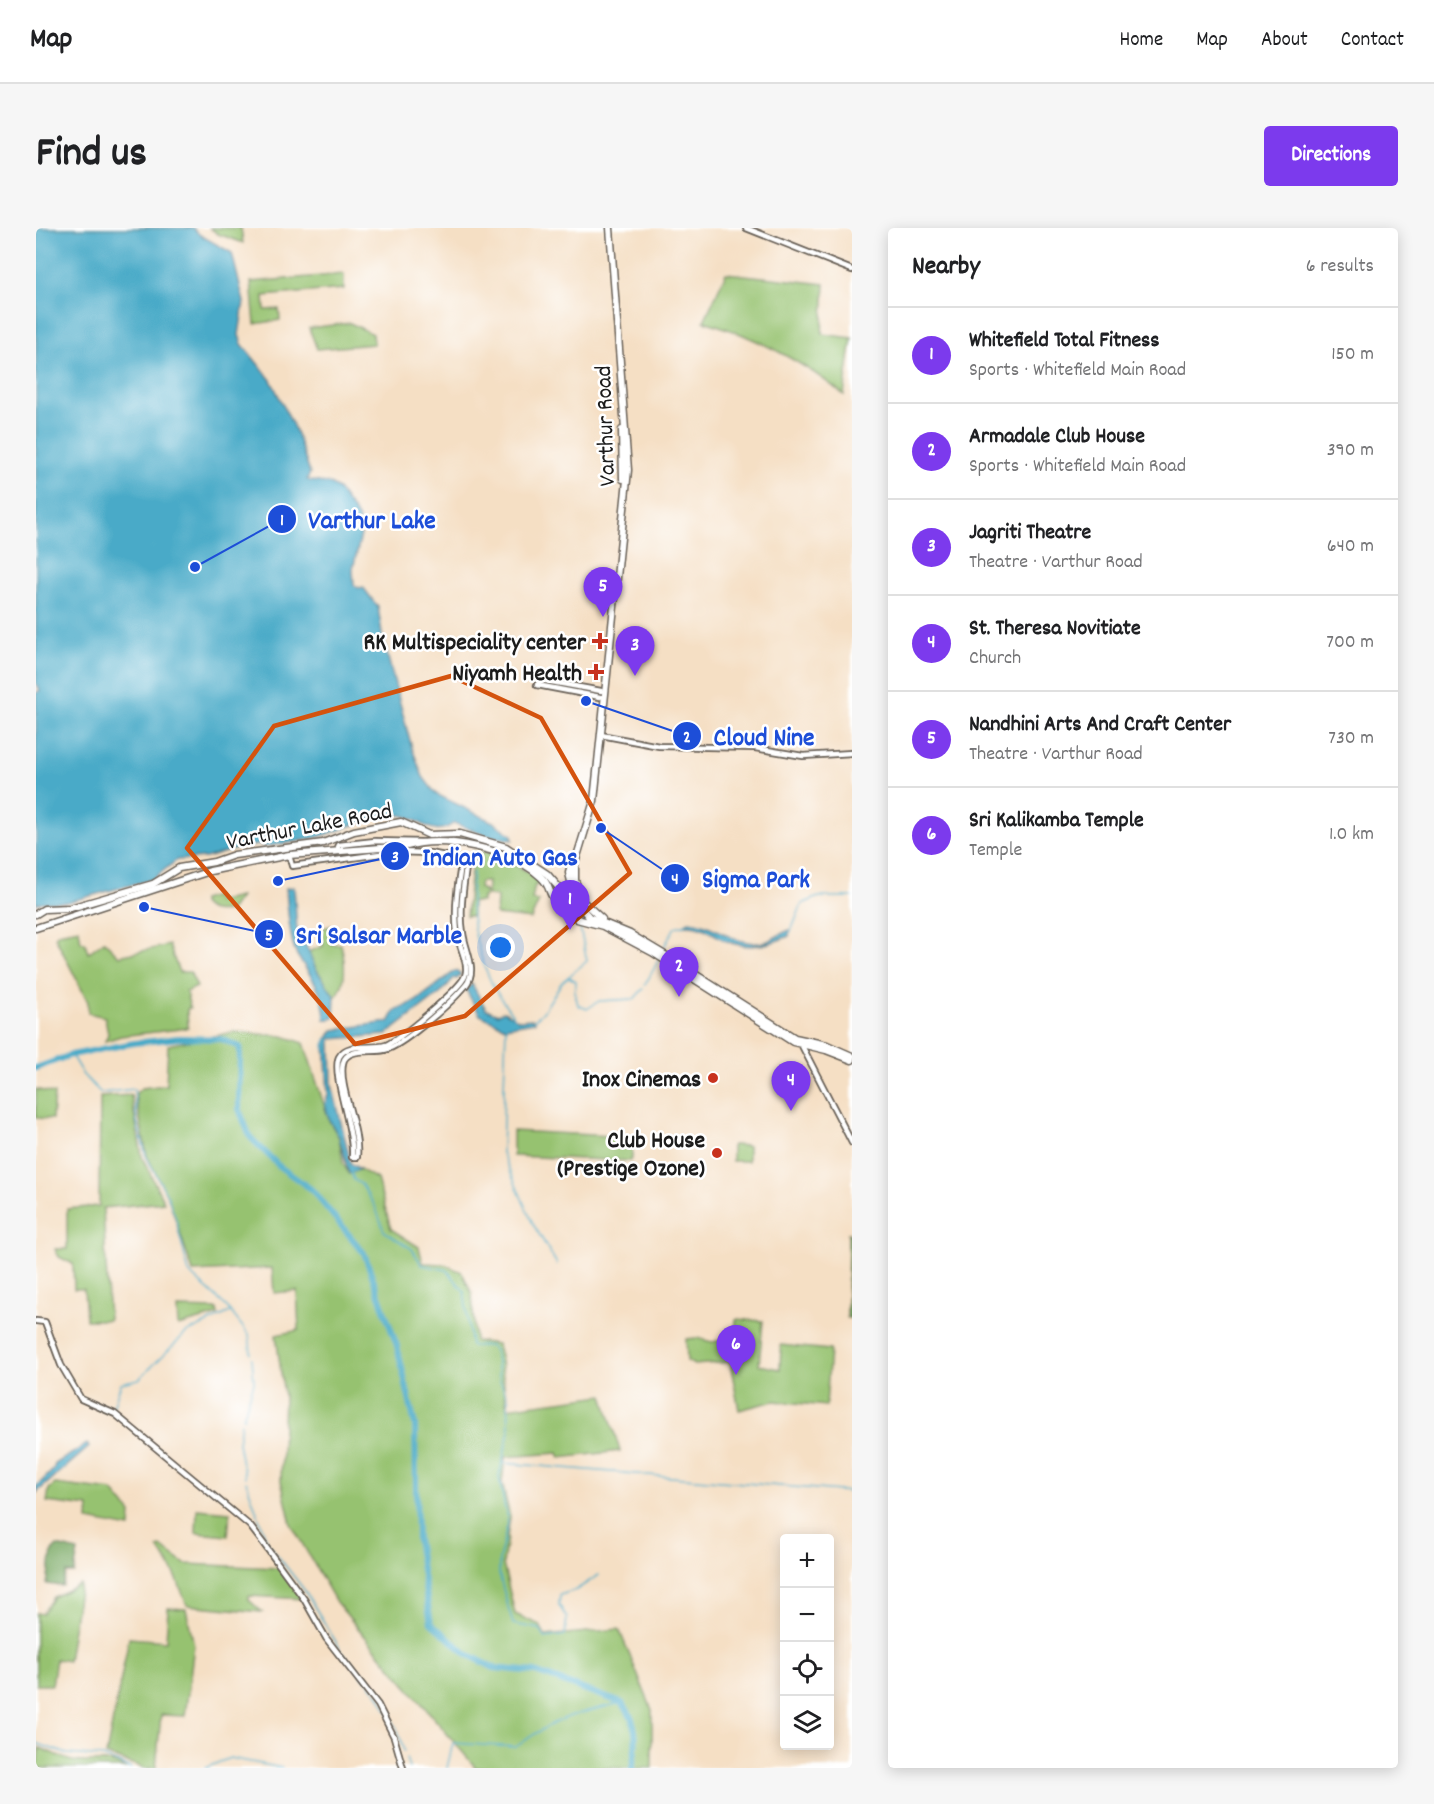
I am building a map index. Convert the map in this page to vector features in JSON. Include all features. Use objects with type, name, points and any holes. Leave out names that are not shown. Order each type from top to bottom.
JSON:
[{"type":"main road","name":"Varthur Road","points":[[576,905],[569,873],[590,801],[624,463],[608,228]]},
{"type":"main road","name":"Varthur Road","points":[[576,905],[574,863],[594,801],[607,643]]},
{"type":"main road","name":"Varthur Lake Road","points":[[36,914],[44,909],[70,908],[153,884],[186,866],[214,862],[240,854],[322,843],[354,831],[395,823],[406,824],[429,835],[460,834],[496,843],[514,851],[555,882],[576,905]]},
{"type":"main road","name":"Varthur Lake Road","points":[[36,928],[210,871],[289,855],[407,849],[423,842],[491,849],[543,874],[552,898],[576,905]]},
{"type":"main road","points":[[555,882],[569,873]]},
{"type":"main road","points":[[576,905],[589,917],[604,921],[665,955],[801,1042]]},
{"type":"main road","points":[[576,905],[577,919],[603,926],[652,952],[785,1037],[801,1042],[827,1045],[852,1058]]},
{"type":"street","points":[[746,228],[852,270]]},
{"type":"street","points":[[541,680],[601,694],[537,685],[541,680]]},
{"type":"street","points":[[601,735],[659,746],[755,748],[803,756],[852,753]]},
{"type":"street","name":"Varthur Lake Road","points":[[336,852],[339,845],[375,841],[423,842]]},
{"type":"street","points":[[289,855],[292,866],[407,849],[467,860],[459,911],[467,977],[462,986],[451,998],[391,1048],[352,1053],[345,1058],[342,1064],[355,1157]]},
{"type":"street","points":[[801,1042],[852,1143]]},
{"type":"street","points":[[36,1321],[45,1322],[61,1365],[81,1399],[115,1414],[250,1527],[264,1543],[304,1599],[326,1638],[378,1705],[394,1737],[403,1768]]},
{"type":"highlighted area","points":[[451,676],[541,718],[630,873],[465,1016],[355,1044],[187,848],[274,726]]},
{"type":"green space","points":[[210,228],[241,228],[243,243],[218,234]]},
{"type":"green space","points":[[726,273],[825,284],[822,334],[852,338],[844,395],[778,351],[741,334],[704,321]]},
{"type":"green space","points":[[344,274],[344,289],[264,296],[265,310],[279,309],[280,320],[255,324],[251,282]]},
{"type":"green space","points":[[350,323],[373,334],[374,344],[317,349],[309,328]]},
{"type":"green space","points":[[473,851],[493,853],[543,880],[540,885],[535,885],[532,900],[539,901],[531,919],[496,915],[497,897],[487,895],[488,882],[480,882],[479,888],[485,891],[485,897],[482,897],[482,902],[472,902],[472,916],[466,916]]},
{"type":"green space","points":[[215,896],[217,902],[240,897],[230,911],[218,912],[202,904],[202,900]]},
{"type":"green space","points":[[331,926],[331,944],[341,944],[344,965],[344,979],[335,997],[316,969],[308,952],[323,946],[320,929]]},
{"type":"green space","points":[[79,929],[81,942],[85,942],[88,953],[104,941],[119,956],[169,945],[179,972],[190,972],[197,987],[186,992],[190,1008],[187,1009],[188,1028],[121,1036],[105,1041],[108,1034],[105,1017],[88,1013],[88,1002],[55,937],[58,933]]},
{"type":"green space","points":[[234,1032],[283,1036],[304,1043],[329,1120],[339,1137],[343,1163],[349,1174],[360,1169],[377,1179],[391,1229],[419,1247],[423,1263],[443,1264],[462,1272],[472,1294],[475,1341],[497,1344],[507,1408],[603,1395],[620,1451],[560,1458],[558,1453],[505,1457],[502,1483],[510,1517],[503,1564],[515,1614],[540,1625],[545,1636],[619,1629],[652,1710],[652,1768],[476,1768],[336,1602],[291,1524],[281,1481],[284,1396],[276,1335],[299,1330],[297,1291],[274,1293],[272,1268],[193,1272],[169,1200],[147,1156],[135,1094],[142,1088],[166,1085],[168,1045]]},
{"type":"green space","points":[[36,1089],[54,1094],[52,1119],[36,1118]]},
{"type":"green space","points":[[131,1095],[142,1157],[164,1202],[103,1208],[109,1320],[86,1320],[84,1289],[74,1289],[73,1264],[59,1257],[55,1249],[67,1249],[67,1209],[99,1206],[100,1097]]},
{"type":"green space","points":[[513,1131],[632,1137],[632,1159],[630,1161],[513,1156]]},
{"type":"green space","points":[[732,1145],[748,1146],[748,1161],[732,1161]]},
{"type":"green space","points":[[848,1233],[852,1234],[852,1318],[847,1318]]},
{"type":"green space","points":[[177,1308],[217,1309],[218,1315],[178,1326]]},
{"type":"green space","points":[[736,1319],[763,1321],[759,1365],[780,1369],[781,1345],[830,1350],[826,1406],[774,1401],[739,1410],[730,1362],[694,1365],[687,1361],[686,1339],[697,1338],[712,1342],[735,1338]]},
{"type":"green space","points":[[55,1484],[113,1491],[131,1513],[130,1528],[88,1520],[89,1507],[47,1502],[49,1489]]},
{"type":"green space","points":[[197,1509],[230,1512],[228,1536],[196,1533]]},
{"type":"green space","points":[[57,1546],[78,1551],[74,1573],[66,1573],[62,1586],[47,1584],[52,1551]]},
{"type":"green space","points":[[161,1547],[185,1564],[280,1568],[302,1599],[249,1596],[249,1600],[262,1612],[187,1605],[175,1574],[158,1548]]},
{"type":"green space","points":[[80,1584],[68,1661],[56,1659],[52,1685],[36,1685],[36,1613],[42,1614],[53,1597]]},
{"type":"green space","points":[[168,1608],[186,1609],[194,1645],[185,1716],[161,1715],[156,1768],[144,1768],[106,1755],[129,1638],[166,1641]]},
{"type":"green space","points":[[40,1748],[72,1761],[106,1762],[125,1768],[36,1768]]},
{"type":"water","points":[[36,228],[193,228],[200,235],[232,253],[244,302],[239,335],[242,344],[271,380],[297,434],[310,473],[307,480],[330,484],[338,489],[358,517],[359,521],[355,528],[361,535],[353,569],[354,585],[359,588],[363,587],[378,607],[383,639],[412,748],[423,777],[436,794],[495,823],[512,835],[513,840],[485,835],[454,823],[446,828],[438,829],[403,816],[385,816],[309,839],[265,847],[258,845],[239,848],[206,858],[177,860],[153,879],[68,902],[36,904],[36,693],[40,690],[36,683]]},
{"type":"water","points":[[294,887],[297,930],[301,934],[316,969],[335,997],[334,1018],[325,1020],[320,994],[295,951],[289,924],[286,888]]},
{"type":"water","points":[[689,921],[708,926],[735,939],[754,943],[768,941],[790,930],[789,936],[775,941],[745,946],[729,942],[698,926],[685,925]]},
{"type":"water","points":[[455,971],[461,974],[457,979],[454,978],[441,993],[386,1035],[331,1039],[332,1085],[351,1164],[360,1169],[349,1174],[339,1137],[329,1120],[325,1104],[328,1095],[325,1043],[333,1030],[389,1022],[395,1011],[416,1001]]},
{"type":"water","points":[[472,984],[486,1009],[498,1014],[504,1011],[519,1020],[533,1019],[535,1022],[505,1027],[480,1015],[466,990]]},
{"type":"water","points":[[87,1444],[89,1447],[36,1493],[36,1487],[53,1470],[55,1464]]},
{"type":"waterway","points":[[473,872],[471,901],[477,943],[492,984],[515,1019]]},
{"type":"waterway","points":[[789,932],[802,904],[819,897],[852,897]]},
{"type":"waterway","points":[[664,947],[675,927],[687,924]]},
{"type":"waterway","points":[[534,1020],[543,1012],[562,982],[587,961],[580,928]]},
{"type":"waterway","points":[[718,936],[727,940]]},
{"type":"waterway","points":[[645,985],[658,961]]},
{"type":"waterway","points":[[569,977],[576,981],[575,993],[578,1005],[587,1009],[599,1001],[634,999],[643,989]]},
{"type":"waterway","points":[[506,1027],[502,1153],[533,1224],[557,1264]]},
{"type":"waterway","points":[[36,1068],[71,1055],[134,1043],[179,1038],[221,1039],[240,1047],[239,1109],[250,1137],[280,1167],[311,1189],[364,1253],[397,1346],[415,1425],[417,1540],[431,1623],[467,1654],[494,1668],[535,1672],[622,1703],[628,1710],[634,1725],[635,1751],[632,1768]]},
{"type":"waterway","points":[[325,1050],[324,1045],[327,1038]]},
{"type":"waterway","points":[[71,1055],[83,1075],[101,1093],[134,1089],[137,1121],[146,1156],[167,1195],[175,1216],[189,1273],[227,1307],[249,1335],[251,1353]]},
{"type":"waterway","points":[[351,1172],[354,1180],[361,1184],[375,1206],[384,1231],[412,1249],[422,1265],[447,1270],[464,1291],[471,1346],[490,1346],[495,1350],[500,1381],[508,1398],[509,1431],[499,1477],[508,1523],[499,1560],[499,1574],[513,1624],[540,1629],[545,1638],[565,1635],[567,1618],[559,1605],[560,1595],[576,1590],[599,1575]]},
{"type":"waterway","points":[[112,1410],[121,1383],[139,1379],[186,1333],[230,1312]]},
{"type":"waterway","points":[[243,1418],[254,1382],[252,1358]]},
{"type":"waterway","points":[[241,1423],[238,1443],[242,1464]]},
{"type":"waterway","points":[[503,1463],[852,1492]]},
{"type":"waterway","points":[[243,1466],[245,1477]]},
{"type":"waterway","points":[[246,1481],[267,1542],[305,1591],[342,1652],[379,1695],[398,1731],[404,1751]]},
{"type":"waterway","points":[[447,1768],[453,1743],[516,1747],[543,1729],[566,1718],[622,1703]]},
{"type":"waterway","points":[[36,1743],[67,1754],[103,1757],[131,1768]]},
{"type":"waterway","points":[[205,1768],[230,1758],[282,1768]]},
{"type":"waterway","points":[[406,1758],[409,1768]]},
{"type":"place","name":"Varthur Lake","points":[[195,567]]},
{"type":"place","name":"Nandhini Arts And Craft Center","points":[[603,617]]},
{"type":"place","name":"RK Multispeciality center","points":[[600,641]]},
{"type":"place","name":"Niyamh Health","points":[[596,672]]},
{"type":"place","name":"Jagriti Theatre","points":[[635,676]]},
{"type":"place","name":"Cloud Nine","points":[[586,701]]},
{"type":"place","name":"Sigma Park","points":[[601,828]]},
{"type":"place","name":"Indian Auto Gas","points":[[278,881]]},
{"type":"place","name":"Sri Salsar Marble","points":[[144,907]]},
{"type":"place","name":"Whitefield Total Fitness","points":[[570,930]]},
{"type":"place","name":"Armadale Club House","points":[[679,997]]},
{"type":"place","name":"Inox Cinemas","points":[[713,1078]]},
{"type":"place","name":"St. Theresa Novitiate","points":[[791,1111]]},
{"type":"place","name":"Club House (Prestige Ozone)","points":[[717,1153]]},
{"type":"place","name":"Sri Kalikamba Temple","points":[[736,1375]]}]
